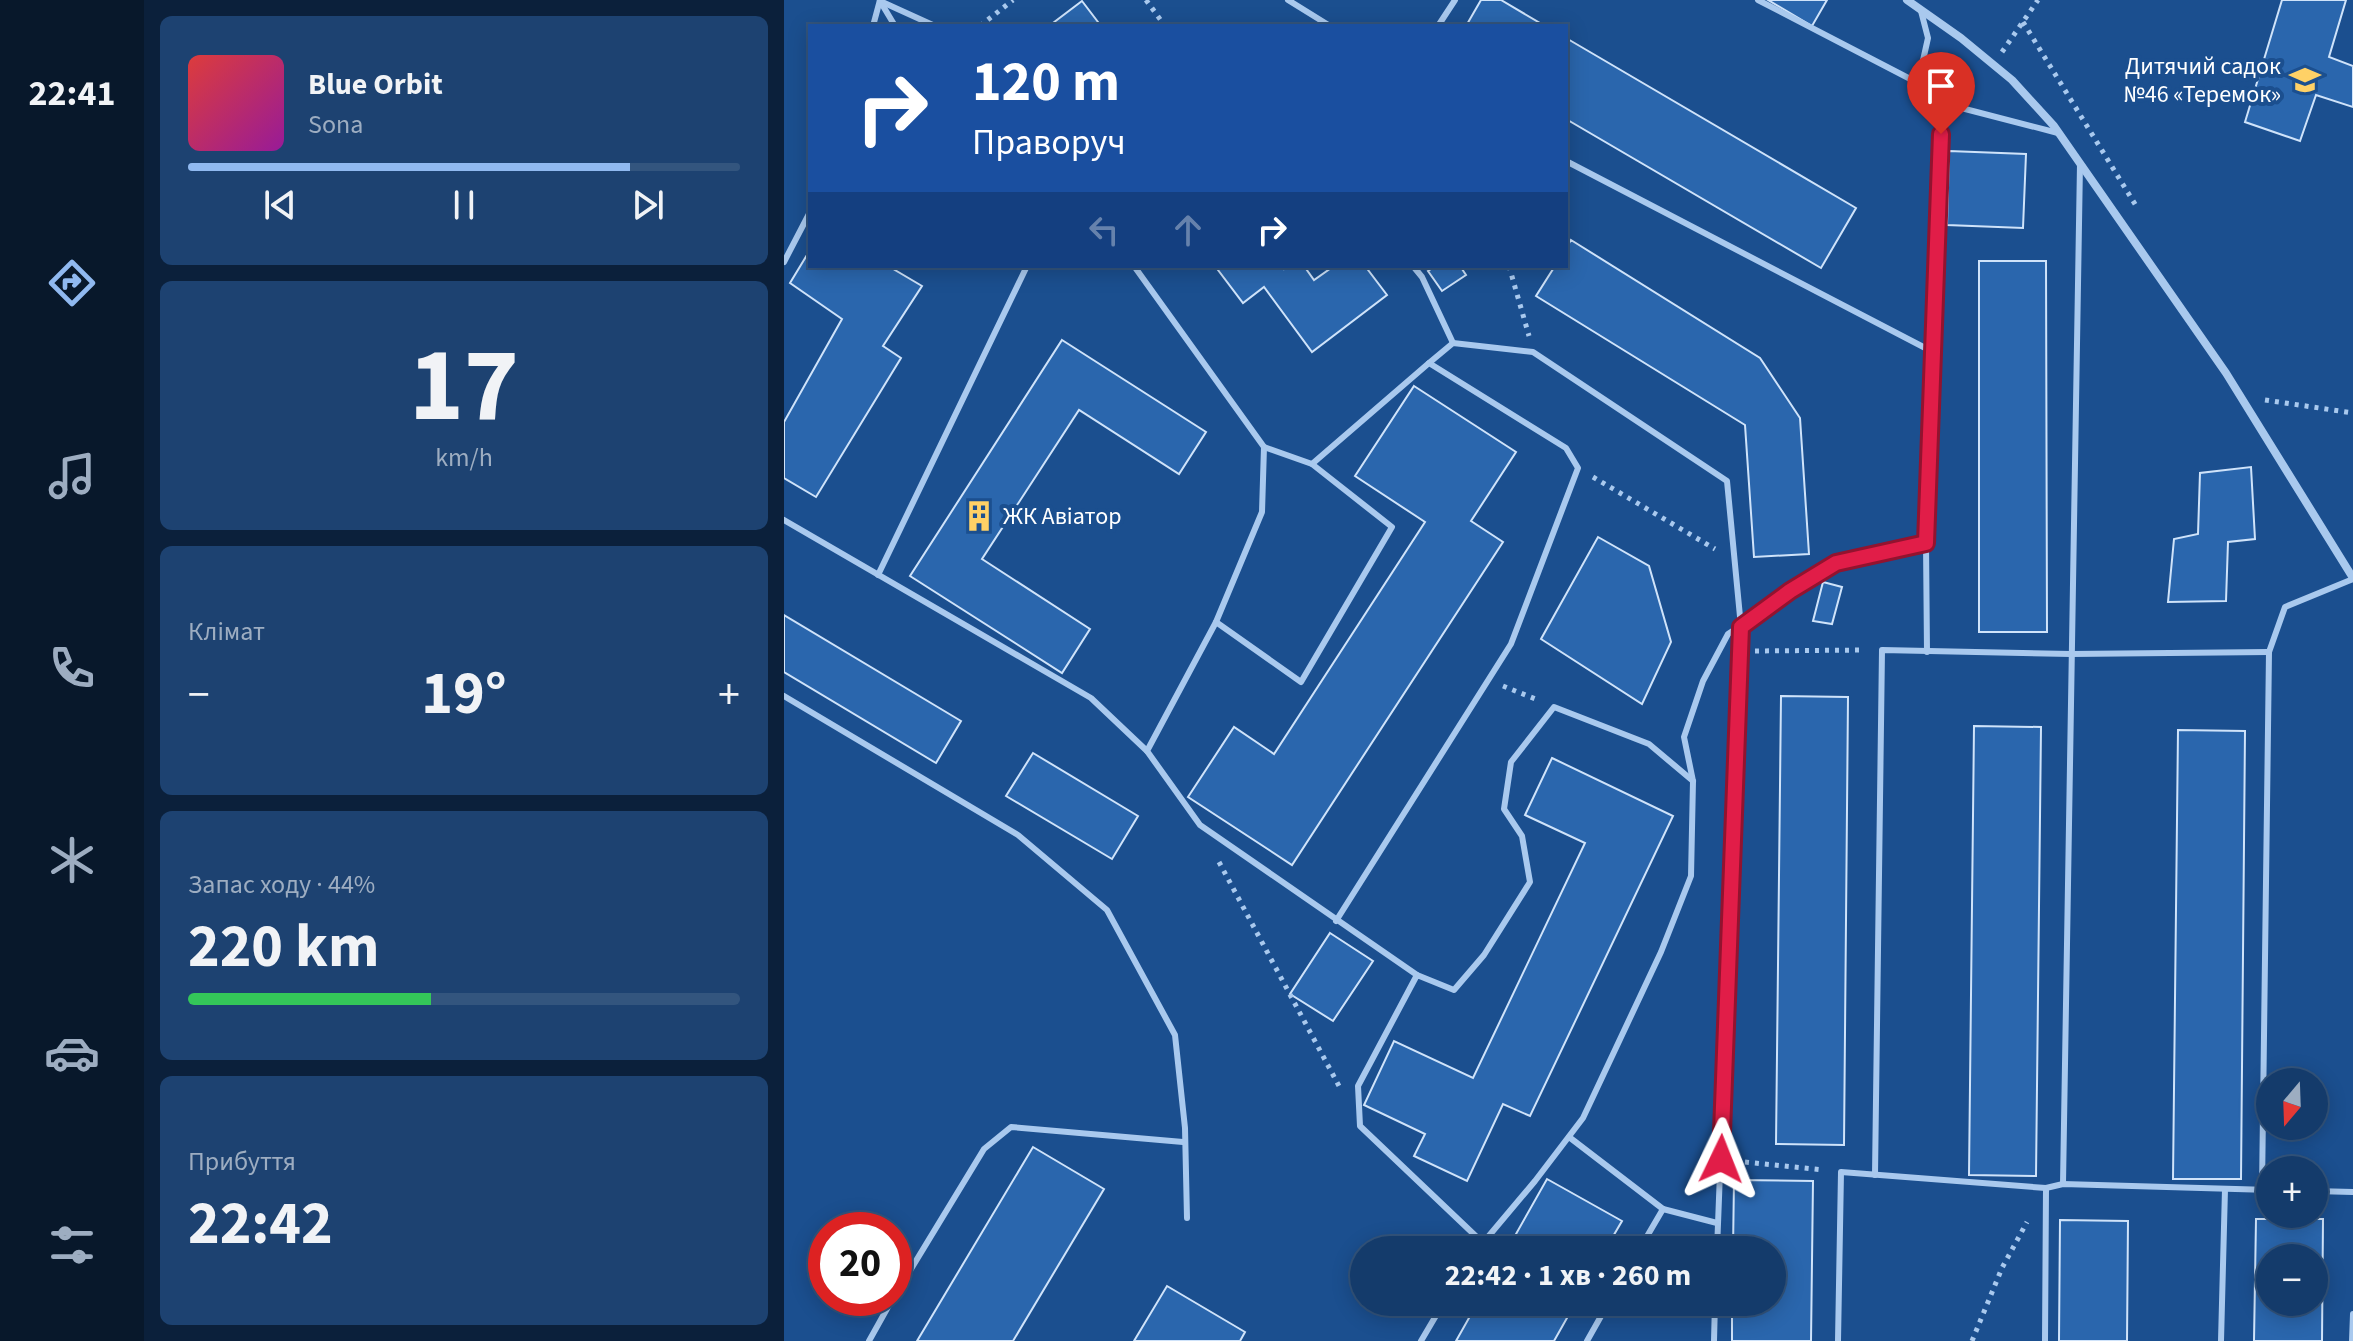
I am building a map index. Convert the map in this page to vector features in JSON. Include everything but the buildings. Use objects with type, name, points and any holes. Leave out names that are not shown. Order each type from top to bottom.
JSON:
[{"type":"street","points":[[1907,0],[1961,38],[2012,80],[2060,134],[2240,396],[2353,578]]},
{"type":"lane","points":[[874,24],[880,0]]},
{"type":"lane","points":[[880,0],[894,24]]},
{"type":"lane","points":[[880,0],[931,24]]},
{"type":"lane","points":[[1288,0],[1327,24]]},
{"type":"lane","points":[[1439,24],[1455,0]]},
{"type":"lane","points":[[1758,0],[1918,83],[1942,103],[2060,134]]},
{"type":"lane","points":[[1918,83],[1928,38],[1921,11]]},
{"type":"lane","points":[[1927,652],[1926,543],[1942,103]]},
{"type":"lane","points":[[1568,162],[1933,352]]},
{"type":"lane","points":[[2063,1184],[2080,164]]},
{"type":"lane","points":[[784,262],[808,216]]},
{"type":"lane","points":[[878,575],[1026,268]]},
{"type":"lane","points":[[1135,268],[1264,447],[1312,464],[1392,527],[1301,682],[1216,622]]},
{"type":"lane","points":[[1415,268],[1422,277],[1453,343]]},
{"type":"lane","points":[[1312,464],[1453,343],[1533,352],[1727,481],[1741,627],[1717,1236]]},
{"type":"lane","points":[[1336,921],[1511,644],[1578,468],[1566,448],[1429,363]]},
{"type":"lane","points":[[1147,751],[1216,622],[1262,512],[1264,447]]},
{"type":"lane","points":[[784,520],[1091,698],[1147,751],[1200,825],[1417,975],[1454,990],[1484,955],[1530,882],[1522,836],[1504,809],[1508,778],[1511,762],[1554,707],[1649,744],[1693,781]]},
{"type":"lane","points":[[1487,1236],[1535,1181],[1583,1118],[1661,952],[1691,876],[1693,781],[1684,737],[1703,681],[1728,634],[1836,563],[1926,543]]},
{"type":"lane","points":[[2266,1156],[2269,652],[2285,607],[2353,578]]},
{"type":"lane","points":[[1875,1175],[1882,650],[2071,654],[2269,652]]},
{"type":"lane","points":[[784,696],[1018,835],[1107,910],[1175,1035],[1185,1128],[1187,1218]]},
{"type":"lane","points":[[1417,975],[1358,1086],[1360,1126],[1476,1236]]},
{"type":"lane","points":[[912,1268],[984,1149],[1011,1127],[1183,1142]]},
{"type":"lane","points":[[1569,1137],[1663,1209],[1717,1223]]},
{"type":"lane","points":[[1838,1341],[1841,1172],[2046,1188],[2063,1184],[2256,1190]]},
{"type":"lane","points":[[2045,1341],[2046,1188]]},
{"type":"lane","points":[[2221,1341],[2225,1189]]},
{"type":"lane","points":[[2328,1191],[2353,1192]]},
{"type":"lane","points":[[1647,1236],[1663,1209]]},
{"type":"lane","points":[[2352,1341],[2353,1314]]},
{"type":"lane","points":[[869,1341],[884,1316]]},
{"type":"lane","points":[[1421,1341],[1436,1316]]},
{"type":"lane","points":[[1587,1341],[1601,1316]]},
{"type":"lane","points":[[1714,1341],[1715,1316]]},
{"type":"path","points":[[983,24],[1013,0]]},
{"type":"path","points":[[1146,0],[1164,24]]},
{"type":"path","points":[[1994,65],[2035,1]]},
{"type":"path","points":[[2023,22],[2140,212]]},
{"type":"path","points":[[1510,268],[1533,352]]},
{"type":"path","points":[[2240,396],[2353,413]]},
{"type":"path","points":[[1578,468],[1734,560]]},
{"type":"path","points":[[1740,651],[1882,650]]},
{"type":"path","points":[[1489,680],[1554,707]]},
{"type":"path","points":[[1200,825],[1360,1126]]},
{"type":"path","points":[[1721,1159],[1841,1172]]},
{"type":"path","points":[[1972,1341],[2002,1268],[2046,1188]]},
{"type":"place","name":"Дитячий садок №46 «Теремок»","points":[[2305,80]]},
{"type":"place","name":"ЖК Авіатор","points":[[979,516]]},
{"type":"route","points":[[1721,1159],[1741,627],[1790,591],[1836,563],[1926,543],[1941,134]]}]
